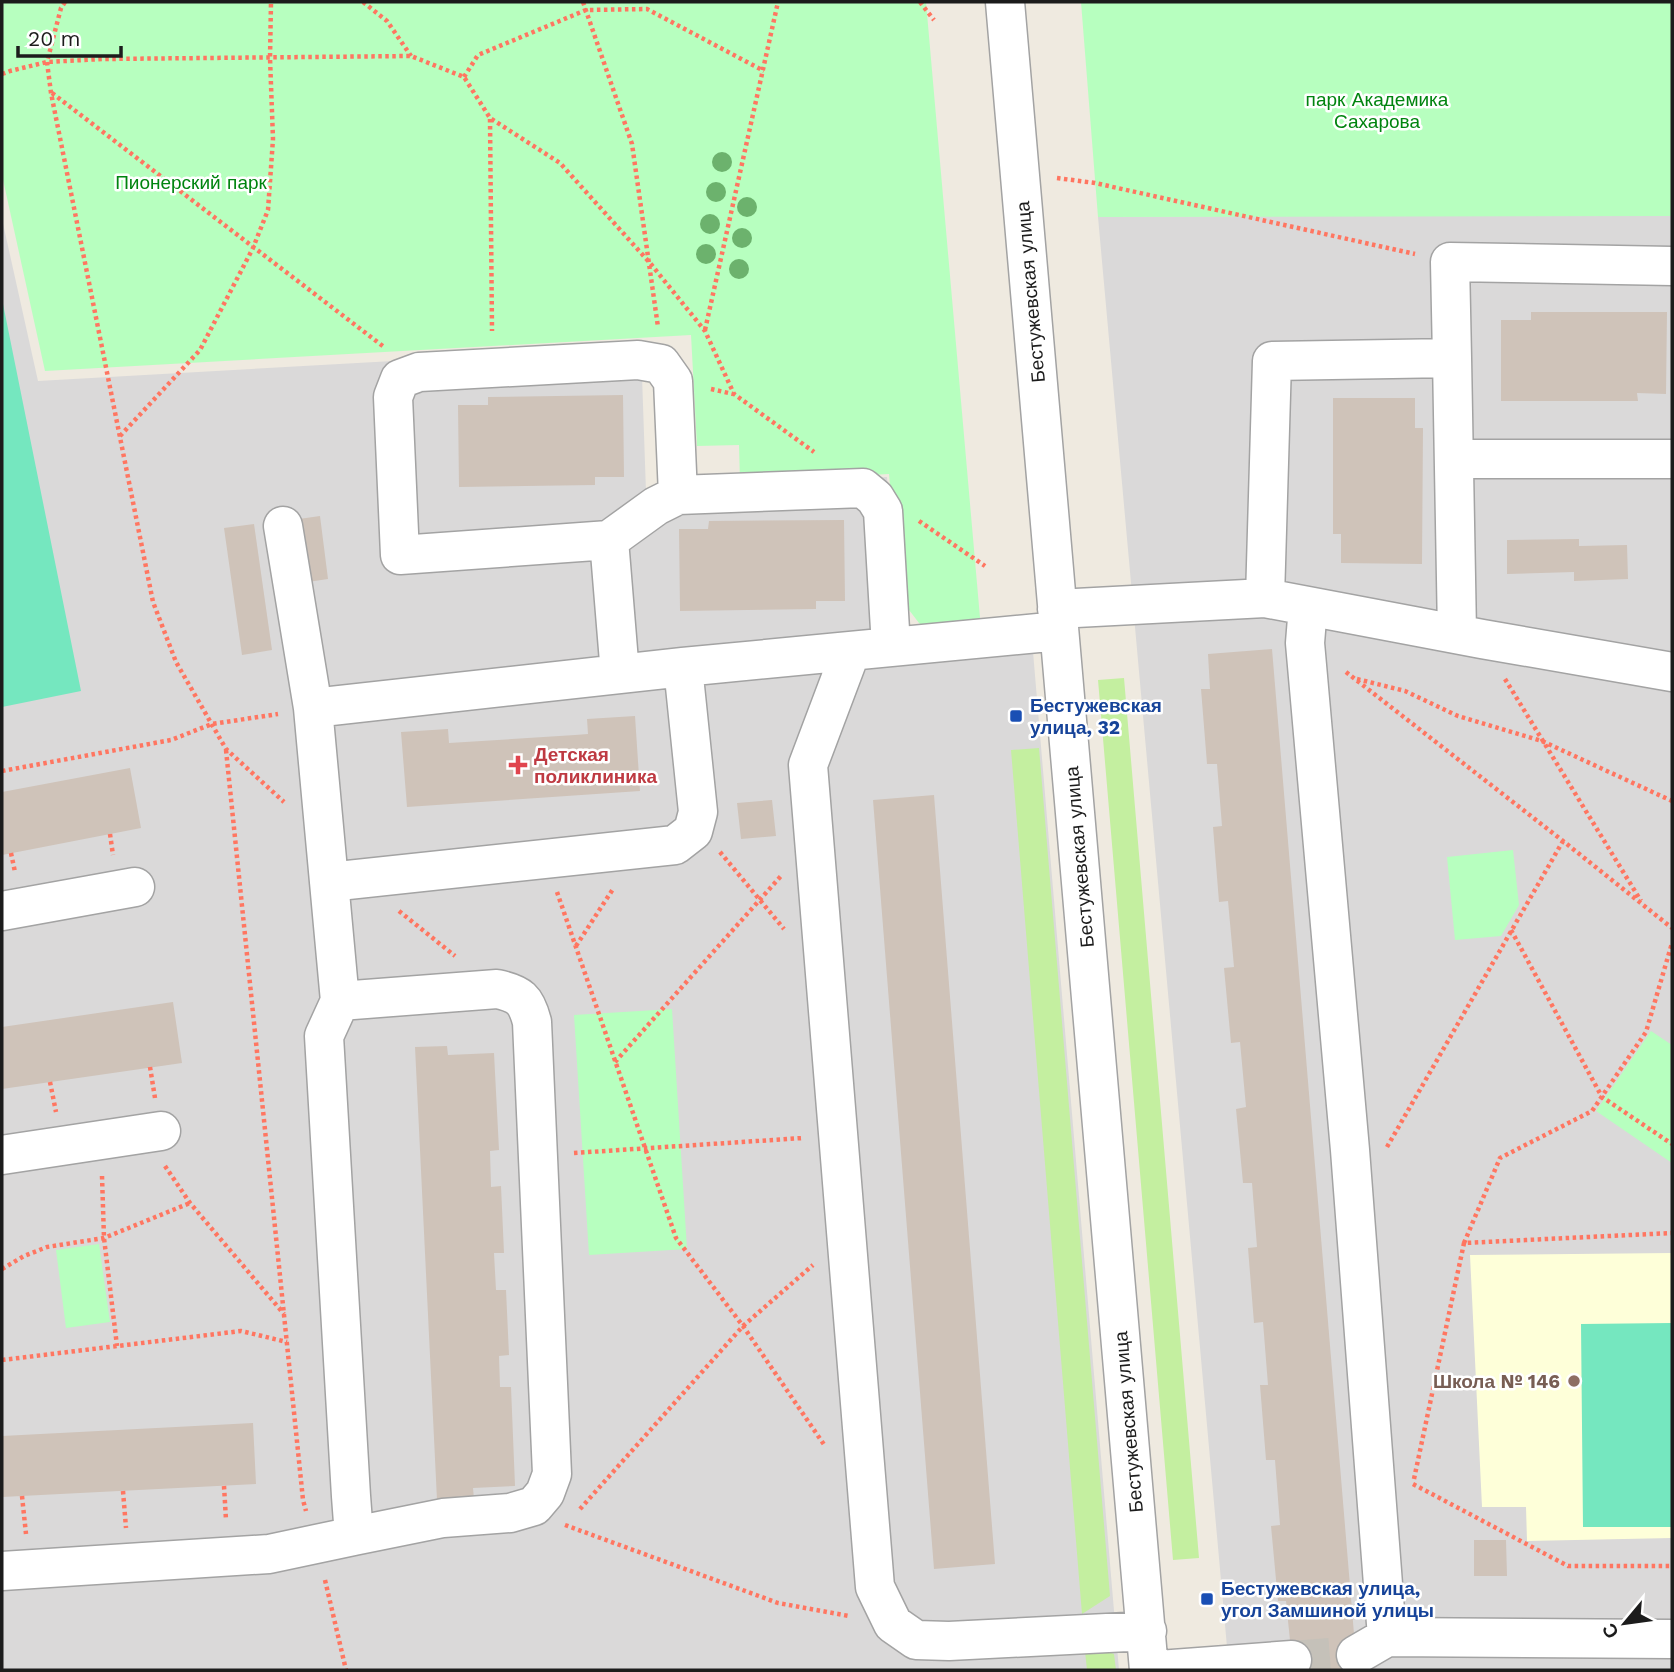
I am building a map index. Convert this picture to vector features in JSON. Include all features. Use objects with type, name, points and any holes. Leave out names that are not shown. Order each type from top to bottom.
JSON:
[{"type":"street","name":"Бестужевская улица","points":[[1005,2],[1149,1670]]},
{"type":"street","points":[[1469,636],[1454,459],[1450,262],[1672,266]]},
{"type":"street","points":[[1265,598],[1272,361],[1452,358]]},
{"type":"street","points":[[678,495],[673,381],[661,364],[638,360],[419,372],[400,379],[393,397],[400,555],[609,540],[656,506],[678,495],[869,493],[883,511],[891,647]]},
{"type":"street","points":[[1454,459],[1672,459]]},
{"type":"street","points":[[283,526],[313,708],[325,839],[344,881],[340,1001],[324,1037],[354,1536]]},
{"type":"street","points":[[609,540],[620,674]]},
{"type":"street","points":[[313,708],[891,647],[1058,620],[1265,598],[1672,672]]},
{"type":"street","points":[[1308,606],[1305,643],[1350,1150],[1372,1646],[1672,1639]]},
{"type":"street","points":[[851,651],[808,765],[875,1587],[893,1624],[916,1640],[949,1641],[1147,1631]]},
{"type":"street","points":[[344,881],[674,845],[692,831],[698,812],[684,667]]},
{"type":"street","points":[[2,911],[135,887]]},
{"type":"street","points":[[2,1571],[269,1553],[443,1518],[510,1513],[550,1516],[545,1493],[552,1474],[532,1022],[528,1006],[514,993],[497,989],[340,1001]]},
{"type":"street","points":[[2,1155],[152,1132]]},
{"type":"street","points":[[1159,1670],[1292,1660]]},
{"type":"path","points":[[65,2],[61,8],[47,62],[51,93],[153,602],[176,662],[226,749],[325,839]]},
{"type":"path","points":[[120,436],[200,350],[253,248],[268,210],[273,139],[271,2]]},
{"type":"path","points":[[363,2],[387,21],[411,57]]},
{"type":"path","points":[[583,2],[632,144],[660,335],[661,364]]},
{"type":"path","points":[[705,331],[778,2]]},
{"type":"path","points":[[920,2],[934,20]]},
{"type":"path","points":[[464,77],[478,55],[586,10],[646,9],[764,71]]},
{"type":"path","points":[[2,72],[47,62],[103,59],[411,57],[464,77],[490,118],[560,163],[650,263],[705,331],[734,394],[869,493],[897,506],[985,566]]},
{"type":"path","points":[[51,93],[419,372]]},
{"type":"path","points":[[490,118],[493,369]]},
{"type":"path","points":[[1020,174],[1095,183],[1450,262]]},
{"type":"path","points":[[1469,636],[1542,741],[1643,905]]},
{"type":"path","points":[[1305,643],[1354,678],[1672,928]]},
{"type":"path","points":[[1354,678],[1405,691],[1458,716],[1542,741],[1672,801]]},
{"type":"path","points":[[2,771],[171,740],[212,724],[313,708]]},
{"type":"path","points":[[226,749],[303,1500],[346,1670]]},
{"type":"path","points":[[692,831],[716,847],[795,941],[823,951]]},
{"type":"path","points":[[615,1062],[814,839]]},
{"type":"path","points":[[1387,1148],[1563,841]]},
{"type":"path","points":[[576,947],[638,850]]},
{"type":"path","points":[[546,859],[676,1238],[743,1326],[830,1453]]},
{"type":"path","points":[[344,881],[497,989]]},
{"type":"path","points":[[1511,930],[1602,1097],[1672,1144]]},
{"type":"path","points":[[1410,1497],[1464,1243],[1500,1158],[1592,1111],[1646,1032],[1672,943]]},
{"type":"path","points":[[152,1132],[190,1203],[285,1315]]},
{"type":"path","points":[[538,1155],[839,1135]]},
{"type":"path","points":[[100,1140],[104,1238],[117,1346]]},
{"type":"path","points":[[2,1269],[47,1247],[104,1238],[190,1203]]},
{"type":"path","points":[[1464,1243],[1672,1233]]},
{"type":"path","points":[[847,1235],[743,1326],[550,1516],[778,1603],[893,1624]]},
{"type":"path","points":[[2,1360],[241,1331],[287,1342]]},
{"type":"path","points":[[1413,1484],[1569,1566],[1672,1566]]},
{"type":"shaded area","points":[[1672,213],[1672,1670],[1228,1670],[1098,217]]},
{"type":"shaded area","points":[[2,219],[38,381],[641,347],[646,492],[887,477],[900,641],[1031,628],[1119,1670],[2,1670]]},
{"type":"shaded area","name":"Школа № 146","points":[[1672,1253],[1672,1538],[1527,1541],[1526,1507],[1482,1507],[1470,1255]]},
{"type":"green space","name":"Пионерский парк","points":[[2,2],[926,2],[981,629],[935,635],[919,623],[906,606],[899,584],[889,474],[740,482],[739,445],[697,446],[691,335],[45,371],[2,175]]},
{"type":"green space","name":"парк Академика Сахарова","points":[[1081,2],[1672,2],[1672,216],[1098,217]]},
{"type":"green space","points":[[2,299],[81,691],[2,707]]},
{"type":"green space","points":[[1124,678],[1199,1558],[1173,1560],[1098,680]]},
{"type":"green space","points":[[1039,748],[1110,1596],[1082,1614],[1011,750]]},
{"type":"green space","points":[[1513,850],[1519,905],[1501,936],[1455,940],[1447,857]]},
{"type":"green space","points":[[672,1009],[687,1249],[589,1255],[574,1015]]},
{"type":"green space","points":[[1651,1031],[1672,1045],[1672,1163],[1596,1111]]},
{"type":"green space","points":[[99,1244],[110,1322],[66,1328],[56,1250]]},
{"type":"green space","points":[[1672,1323],[1672,1527],[1583,1527],[1581,1324]]},
{"type":"green space","points":[[1084,1642],[1114,1654],[1116,1670],[1087,1670]]},
{"type":"building","points":[[1531,312],[1667,312],[1666,394],[1637,393],[1638,401],[1501,401],[1501,320],[1531,320]]},
{"type":"building","points":[[623,395],[624,477],[595,477],[595,485],[459,487],[458,405],[488,405],[488,397]]},
{"type":"building","points":[[1333,398],[1415,398],[1415,428],[1423,428],[1422,564],[1341,563],[1341,534],[1333,534]]},
{"type":"building","points":[[320,516],[328,579],[301,583],[292,520]]},
{"type":"building","points":[[844,520],[845,601],[816,601],[816,609],[680,611],[679,529],[708,529],[709,521]]},
{"type":"building","points":[[254,524],[272,650],[242,655],[224,528]]},
{"type":"building","points":[[1579,539],[1579,546],[1627,545],[1628,579],[1574,581],[1574,572],[1507,574],[1507,540]]},
{"type":"building","points":[[1272,649],[1357,1670],[1293,1670],[1286,1601],[1278,1601],[1271,1526],[1280,1525],[1275,1460],[1266,1460],[1260,1385],[1268,1385],[1263,1322],[1254,1323],[1248,1248],[1257,1247],[1252,1183],[1243,1183],[1236,1109],[1246,1107],[1240,1042],[1231,1043],[1224,968],[1234,967],[1228,901],[1219,902],[1213,827],[1222,826],[1217,764],[1207,764],[1201,689],[1210,689],[1208,654]]},
{"type":"building","points":[[635,716],[640,791],[407,807],[401,732],[448,729],[449,743],[575,735],[588,734],[587,719]]},
{"type":"building","points":[[130,768],[141,828],[2,855],[2,792]]},
{"type":"building","points":[[934,795],[995,1564],[934,1569],[873,800]]},
{"type":"building","points":[[772,800],[776,836],[741,839],[737,803]]},
{"type":"building","points":[[173,1002],[182,1063],[2,1089],[2,1027]]},
{"type":"building","points":[[447,1046],[448,1055],[494,1053],[499,1150],[490,1151],[491,1187],[501,1186],[504,1253],[494,1253],[496,1290],[506,1290],[509,1355],[499,1356],[500,1387],[511,1387],[515,1486],[473,1488],[474,1499],[437,1500],[415,1047]]},
{"type":"building","points":[[253,1423],[256,1484],[2,1497],[2,1436]]},
{"type":"building","points":[[1474,1540],[1506,1540],[1507,1576],[1474,1576]]},
{"type":"tunnel","points":[[1292,1660],[1356,1655]]},
{"type":"place","name":"Бестужевская улица, 32","points":[[1016,716]]},
{"type":"place","name":"Детская поликлиника","points":[[518,765]]},
{"type":"place","name":"Школа № 146","points":[[1574,1381]]},
{"type":"place","name":"Бестужевская улица, угол Замшиной улицы","points":[[1207,1599]]}]
